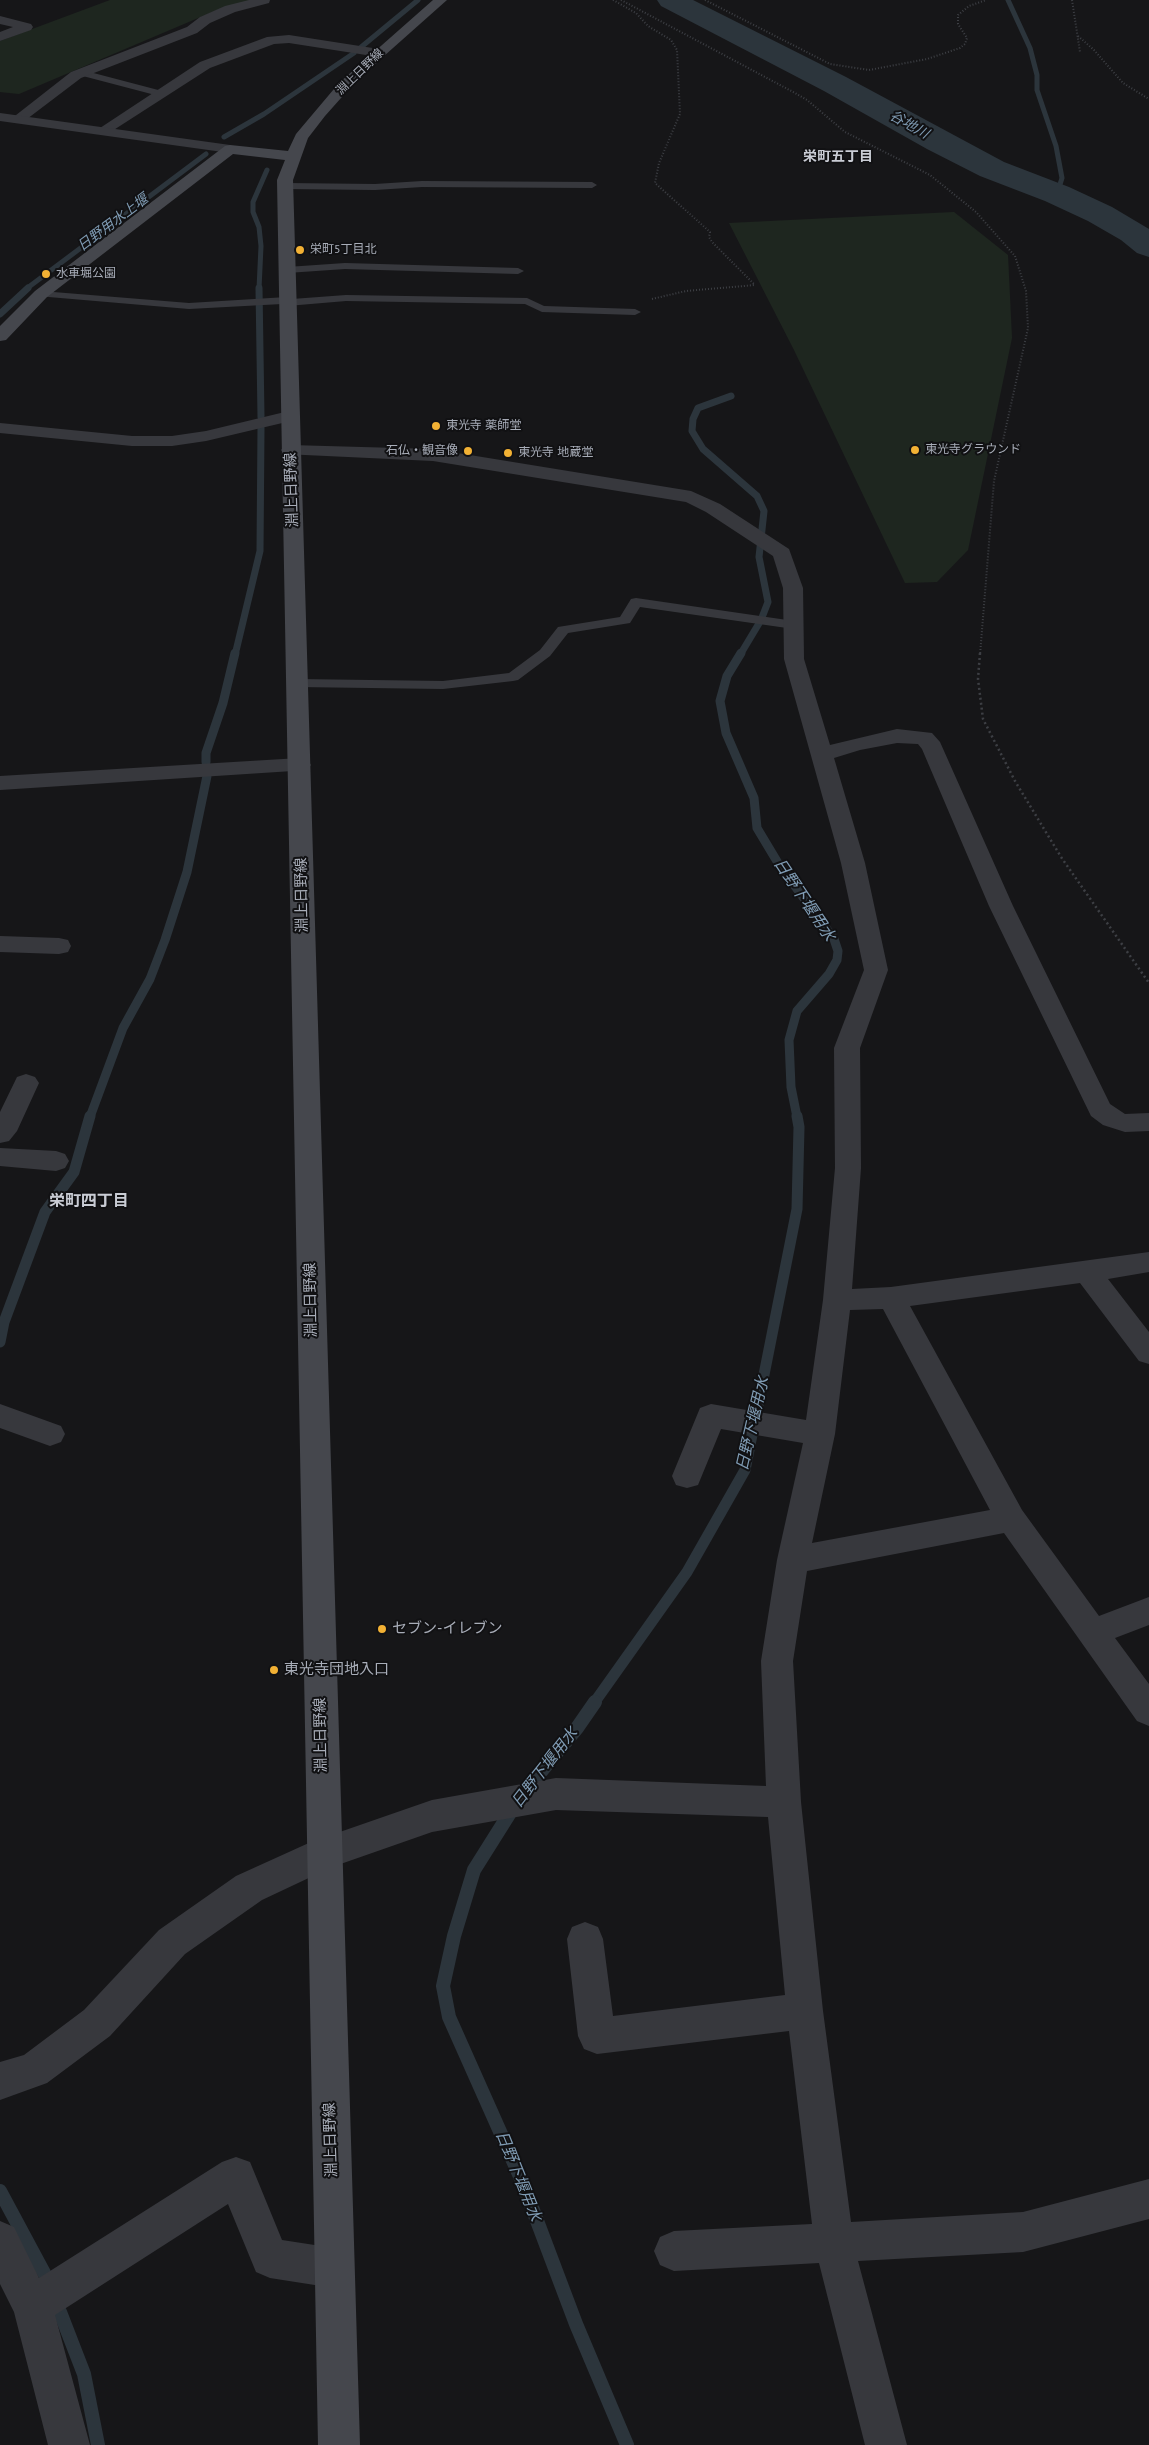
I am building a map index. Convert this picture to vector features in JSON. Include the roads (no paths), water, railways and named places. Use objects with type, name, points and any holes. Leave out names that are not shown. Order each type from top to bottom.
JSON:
[{"type":"main road","name":"淵上日野線","points":[[339,2445],[323,1854],[300,765],[290,450],[285,180],[292,156],[301,137],[320,113],[344,86],[379,53],[441,0]]},
{"type":"main road","points":[[0,336],[41,294],[230,149],[292,156]]},
{"type":"street","points":[[18,119],[82,73],[192,30],[205,20],[230,9],[264,0]]},
{"type":"street","points":[[0,20],[26,27],[0,36]]},
{"type":"street","points":[[192,30],[210,36]]},
{"type":"street","points":[[104,130],[205,65],[246,48],[272,40],[288,39],[379,53]]},
{"type":"street","points":[[228,42],[246,48]]},
{"type":"street","points":[[0,117],[230,149]]},
{"type":"street","points":[[0,428],[132,442],[172,441],[206,436],[290,416]]},
{"type":"street","points":[[290,450],[433,455],[691,497],[751,531],[782,554],[793,588],[782,624],[853,863],[876,970],[847,1048],[848,1168],[837,1300],[820,1434],[793,1560],[777,1661],[784,1802],[806,2011],[834,2244],[886,2445]]},
{"type":"street","points":[[821,755],[856,744],[897,736],[924,738],[932,747],[1002,906],[1100,1110],[1112,1119],[1125,1123],[1149,1122]]},
{"type":"street","points":[[0,783],[300,765]]},
{"type":"street","points":[[0,944],[59,946]]},
{"type":"street","points":[[0,1134],[8,1124],[26,1083]]},
{"type":"street","points":[[0,1157],[56,1161]]},
{"type":"street","points":[[837,1300],[891,1298],[1149,1262]]},
{"type":"street","points":[[1088,1272],[1149,1353]]},
{"type":"street","points":[[891,1298],[1011,1519],[1091,1633],[1149,1711]]},
{"type":"street","points":[[0,1416],[50,1434]]},
{"type":"street","points":[[687,1476],[711,1416],[820,1434]]},
{"type":"street","points":[[793,1560],[1011,1519]]},
{"type":"street","points":[[1091,1633],[1149,1611]]},
{"type":"street","points":[[0,2081],[34,2070],[81,2036],[97,2023],[172,1942],[249,1888],[323,1854],[432,1816],[556,1794],[784,1802]]},
{"type":"street","points":[[584,1939],[597,2036],[806,2011]]},
{"type":"street","points":[[32,2306],[236,2176],[270,2258],[334,2268]]},
{"type":"street","points":[[674,2251],[834,2244],[1023,2232],[1149,2199]]},
{"type":"street","points":[[0,2240],[32,2306],[56,2389],[69,2445]]},
{"type":"lane","points":[[82,73],[159,93]]},
{"type":"lane","points":[[285,186],[375,188],[422,184],[592,186]]},
{"type":"lane","points":[[286,270],[345,266],[518,270]]},
{"type":"lane","points":[[41,294],[189,306],[346,298],[526,301],[542,309],[636,312]]},
{"type":"lane","points":[[298,683],[443,685],[513,677],[545,653],[564,630],[625,620],[636,602],[782,624]]},
{"type":"waterway","name":"日野用水上堰","points":[[360,48],[418,0]]},
{"type":"waterway","name":"谷地川","points":[[671,0],[835,84],[992,169],[1057,194],[1100,214],[1133,233],[1149,246]]},
{"type":"waterway","points":[[1008,0],[1030,48],[1037,75],[1037,90],[1056,146],[1062,178],[1057,194]]},
{"type":"waterway","name":"日野用水上堰","points":[[224,137],[264,114],[354,53]]},
{"type":"waterway","name":"日野用水上堰","points":[[26,289],[206,154]]},
{"type":"waterway","points":[[259,289],[261,246],[259,227],[253,212],[253,202],[267,170]]},
{"type":"waterway","name":"日野用水上堰","points":[[0,314],[28,288]]},
{"type":"waterway","points":[[259,289],[261,417]]},
{"type":"waterway","name":"日野下堰用水","points":[[731,396],[698,408],[693,419],[692,431],[703,449],[757,496],[764,511],[759,557],[768,602],[761,620],[740,655]]},
{"type":"waterway","points":[[235,655],[260,551],[261,428]]},
{"type":"waterway","points":[[206,762],[206,753],[223,703],[235,653]]},
{"type":"waterway","name":"日野下堰用水","points":[[741,653],[727,676],[720,701],[726,733],[754,798],[757,828],[778,863],[834,939],[838,951],[837,960],[829,974],[797,1011],[789,1040],[791,1087],[797,1117]]},
{"type":"waterway","points":[[90,1117],[123,1028],[150,979],[165,940],[187,872],[207,776]]},
{"type":"waterway","points":[[0,1342],[4,1322],[45,1212],[74,1172],[90,1116]]},
{"type":"waterway","name":"日野下堰用水","points":[[594,1703],[687,1572],[745,1470],[797,1209],[799,1127],[797,1116]]},
{"type":"waterway","name":"日野下堰用水","points":[[524,1792],[577,1728],[595,1702]]},
{"type":"waterway","name":"日野下堰用水","points":[[513,1808],[474,1870],[454,1936],[443,1986],[449,2017],[522,2181],[576,2324],[627,2445]]},
{"type":"waterway","points":[[0,2191],[44,2273]]},
{"type":"waterway","points":[[60,2312],[84,2374],[98,2445]]},
{"type":"place","name":"栄町5丁目北","points":[[300,250]]},
{"type":"place","name":"水車堀公園","points":[[46,274]]},
{"type":"place","name":"東光寺 薬師堂","points":[[436,426]]},
{"type":"place","name":"東光寺グラウンド","points":[[915,450]]},
{"type":"place","name":"石仏・観音像","points":[[468,451]]},
{"type":"place","name":"東光寺 地蔵堂","points":[[508,453]]},
{"type":"place","name":"セブン-イレブン","points":[[382,1629]]},
{"type":"place","name":"東光寺団地入口","points":[[274,1670]]},
{"type":"district","name":"栄町五丁目","points":[[838,157]]},
{"type":"district","name":"栄町四丁目","points":[[89,1201]]}]
